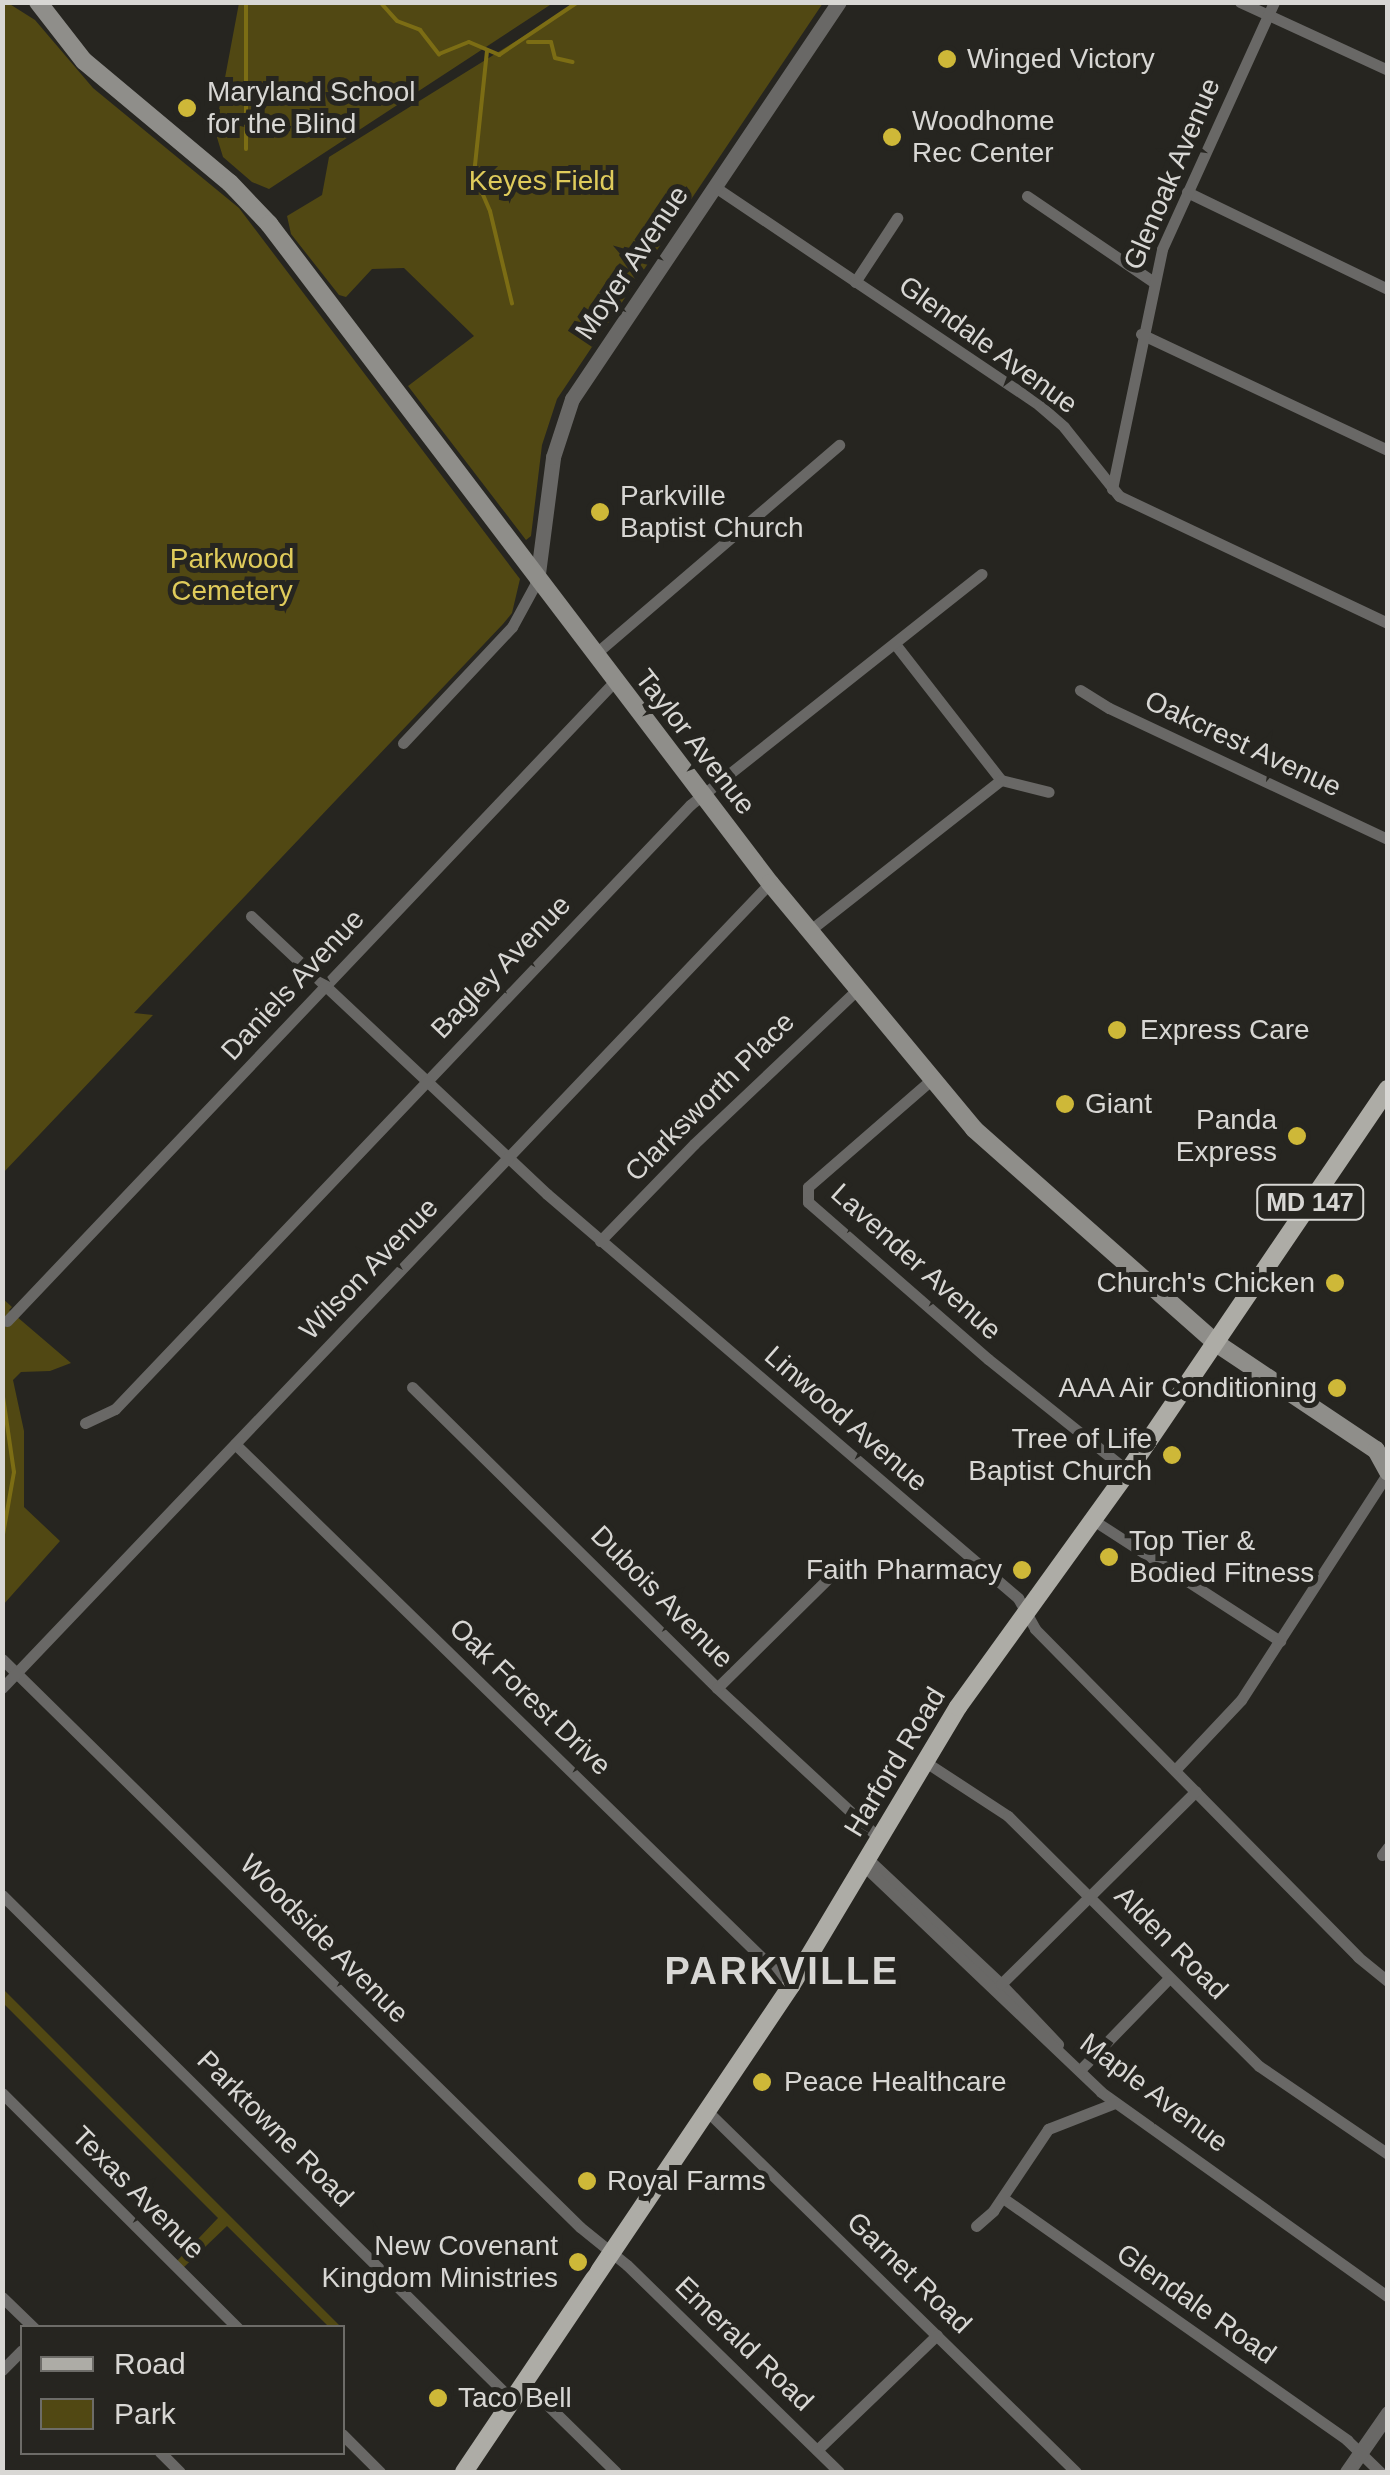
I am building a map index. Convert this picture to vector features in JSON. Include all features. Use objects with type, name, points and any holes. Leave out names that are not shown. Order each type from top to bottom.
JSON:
[{"type":"main road","name":"Taylor Avenue","points":[[38,2],[72,49],[109,86],[221,174],[259,213],[702,796],[931,1080],[994,1148],[1216,1343],[1382,1450],[1388,1472]]},
{"type":"main road","name":"Harford Road","points":[[464,2472],[792,1986],[924,1762],[1385,1101]]},
{"type":"street","name":"Moyer Avenue","points":[[537,581],[553,457],[579,386],[840,2]]},
{"type":"street","points":[[1240,2],[1388,70]]},
{"type":"street","name":"Glenoak Avenue","points":[[1112,489],[1152,281],[1186,192],[1274,2]]},
{"type":"street","name":"Glendale Avenue","points":[[714,186],[1050,414],[1112,489],[1388,622]]},
{"type":"street","points":[[1186,192],[1388,289]]},
{"type":"street","points":[[1027,196],[1152,281]]},
{"type":"street","points":[[856,282],[897,218]]},
{"type":"street","points":[[1141,334],[1388,450]]},
{"type":"street","points":[[594,655],[840,445]]},
{"type":"street","name":"Bagley Avenue","points":[[85,1422],[115,1409],[702,796],[981,574]]},
{"type":"street","points":[[403,743],[512,627],[537,581]]},
{"type":"street","points":[[895,644],[1001,780],[1049,792]]},
{"type":"street","name":"Daniels Avenue","points":[[7,1321],[614,682]]},
{"type":"street","name":"Oakcrest Avenue","points":[[1080,690],[1109,708],[1388,838]]},
{"type":"street","points":[[809,931],[1001,780]]},
{"type":"street","name":"Wilson Avenue","points":[[2,1688],[770,883]]},
{"type":"street","name":"Linwood Avenue","points":[[251,916],[600,1242],[1018,1598],[1034,1629],[1358,1957],[1388,1981]]},
{"type":"street","name":"Clarksworth Place","points":[[600,1242],[708,1131],[857,990]]},
{"type":"street","name":"Lavender Avenue","points":[[931,1080],[808,1186],[808,1202],[988,1359],[1128,1472]]},
{"type":"street","name":"Dubois Avenue","points":[[412,1387],[717,1688],[880,1839]]},
{"type":"street","name":"Oak Forest Drive","points":[[234,1444],[792,1986]]},
{"type":"street","points":[[1174,1770],[1228,1718],[1388,1472]]},
{"type":"street","points":[[1094,1520],[1280,1642]]},
{"type":"street","points":[[717,1688],[846,1561]]},
{"type":"street","name":"Woodside Avenue","points":[[2,1659],[570,2217],[612,2253]]},
{"type":"street","name":"Alden Road","points":[[924,1762],[1008,1816],[1260,2066],[1388,2154]]},
{"type":"street","points":[[1001,1984],[1196,1792]]},
{"type":"street","points":[[866,1863],[1001,1984],[1015,2005]]},
{"type":"street","name":"Maple Avenue","points":[[866,1863],[1115,2103],[1388,2297]]},
{"type":"street","name":"Parktowne Road","points":[[2,1894],[513,2400]]},
{"type":"street","points":[[1080,2070],[1169,1978]]},
{"type":"street","name":"Texas Avenue","points":[[2,2093],[235,2325]]},
{"type":"street","points":[[976,2226],[1002,2198],[1048,2130],[1115,2103]]},
{"type":"street","name":"Garnet Road","points":[[707,2112],[1076,2472]]},
{"type":"street","name":"Glendale Road","points":[[1002,2198],[1347,2440],[1380,2472]]},
{"type":"street","name":"Emerald Road","points":[[612,2253],[839,2472]]},
{"type":"street","points":[[2,2297],[31,2325]]},
{"type":"street","points":[[818,2450],[937,2335]]},
{"type":"street","points":[[2,2370],[20,2352]]},
{"type":"street","points":[[525,2383],[616,2472]]},
{"type":"street","points":[[1347,2472],[1388,2413]]},
{"type":"street","points":[[345,2437],[380,2472]]},
{"type":"green space","points":[[239,2],[553,3],[269,189],[252,182],[223,157],[215,131]]},
{"type":"green space","name":"Keyes Field","points":[[579,2],[823,3],[557,399],[542,445],[531,536],[526,540],[408,386],[474,336],[404,268],[372,269],[346,297],[339,295],[291,234],[287,216],[322,195],[329,157]]},
{"type":"green space","name":"Parkwood Cemetery","points":[[2,3],[35,20],[93,88],[239,208],[520,579],[512,613],[503,624],[134,1013],[153,1015],[3,1173]]},
{"type":"green space","points":[[2,1298],[12,1307],[9,1310],[71,1363],[50,1371],[21,1372],[13,1380],[24,1431],[24,1507],[60,1541],[3,1605]]},
{"type":"green space","points":[[2,1988],[339,2325],[327,2325],[227,2226],[183,2268],[177,2261],[218,2218],[3,2003]]},
{"type":"waterway","points":[[246,2],[246,149]]},
{"type":"waterway","points":[[380,2],[397,21],[420,30],[439,54],[469,42],[499,55],[578,2]]},
{"type":"waterway","points":[[528,42],[551,42],[555,58],[573,62]]},
{"type":"waterway","points":[[487,51],[474,174],[490,211],[512,303]]},
{"type":"waterway","points":[[2,1390],[14,1472],[2,1540]]},
{"type":"place","name":"Winged Victory","points":[[947,59]]},
{"type":"place","name":"Maryland School for the Blind","points":[[187,108]]},
{"type":"place","name":"Woodhome Rec Center","points":[[892,137]]},
{"type":"place","name":"Parkville Baptist Church","points":[[600,512]]},
{"type":"place","name":"Express Care","points":[[1117,1030]]},
{"type":"place","name":"Giant","points":[[1065,1104]]},
{"type":"place","name":"Panda Express","points":[[1297,1136]]},
{"type":"place","name":"Church's Chicken","points":[[1335,1283]]},
{"type":"place","name":"AAA Air Conditioning","points":[[1337,1388]]},
{"type":"place","name":"Tree of Life Baptist Church","points":[[1172,1455]]},
{"type":"place","name":"Top Tier & Bodied Fitness","points":[[1109,1557]]},
{"type":"place","name":"Faith Pharmacy","points":[[1022,1570]]},
{"type":"place","name":"Peace Healthcare","points":[[762,2082]]},
{"type":"place","name":"Royal Farms","points":[[587,2181]]},
{"type":"place","name":"New Covenant Kingdom Ministries","points":[[578,2262]]},
{"type":"place","name":"Taco Bell","points":[[438,2398]]},
{"type":"district","name":"PARKVILLE","points":[[782,1972]]}]
